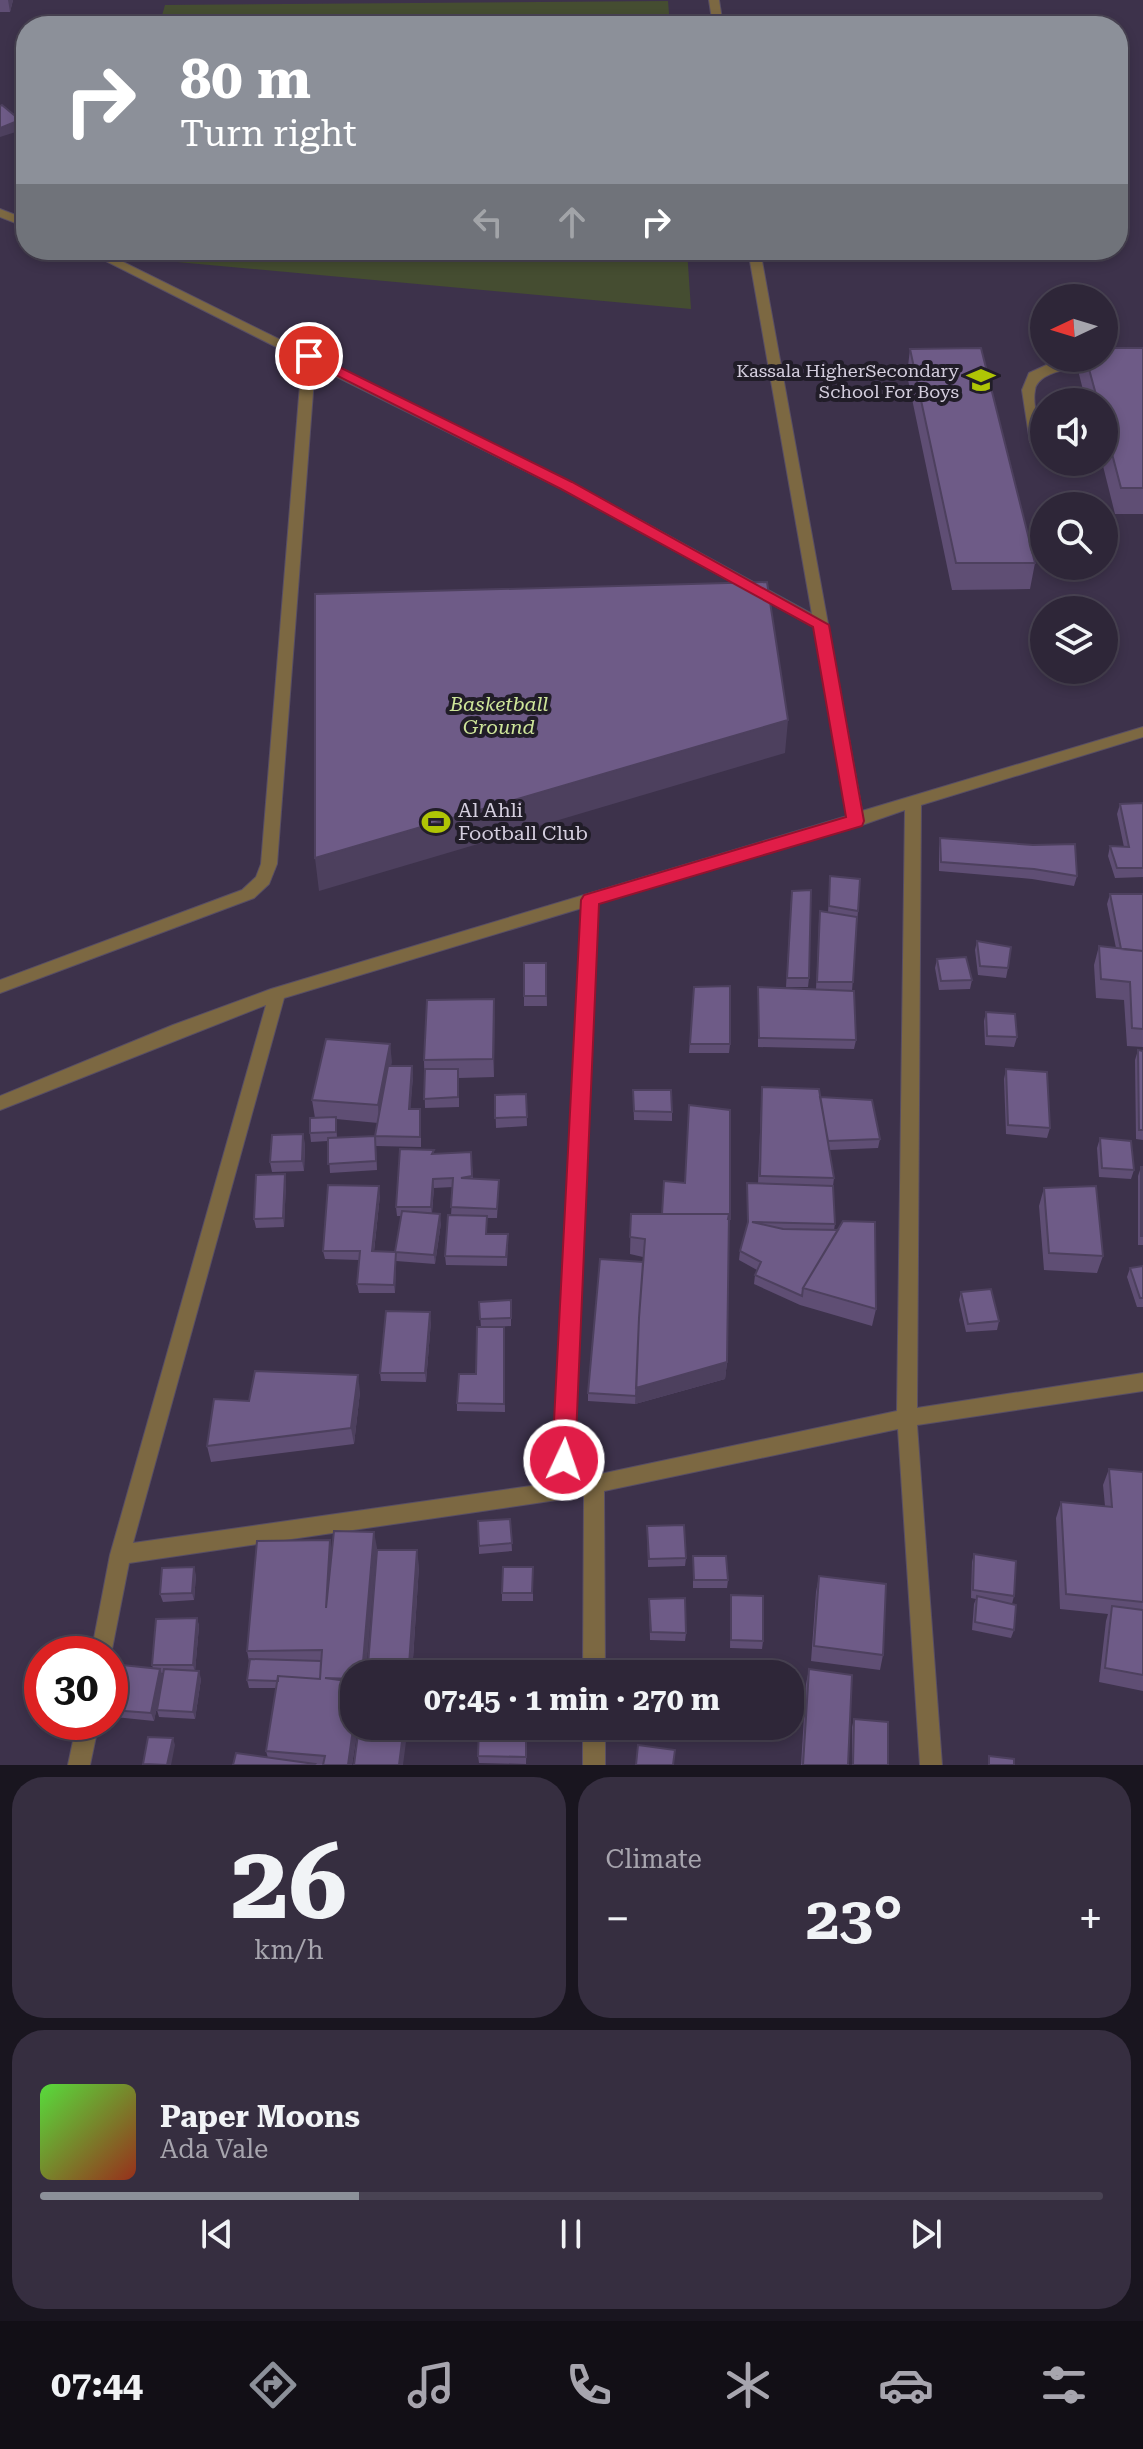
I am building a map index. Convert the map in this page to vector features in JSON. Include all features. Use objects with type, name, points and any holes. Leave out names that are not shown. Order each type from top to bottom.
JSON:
[{"type":"street","points":[[111,260],[567,486],[821,625]]},
{"type":"street","points":[[756,260],[856,821]]},
{"type":"street","points":[[0,987],[248,894],[263,880],[269,864],[309,356]]},
{"type":"street","points":[[1030,404],[1028,390],[1034,376],[1053,366],[1143,359]]},
{"type":"street","points":[[0,1103],[277,994],[1143,732]]},
{"type":"street","points":[[913,804],[907,1418],[931,1765]]},
{"type":"street","points":[[562,1491],[590,900]]},
{"type":"street","points":[[104,1636],[120,1555],[277,994]]},
{"type":"street","points":[[120,1555],[562,1491],[907,1418],[1143,1382]]},
{"type":"street","points":[[594,1485],[594,1660]]},
{"type":"street","points":[[79,1765],[84,1740]]},
{"type":"street","points":[[594,1740],[594,1765]]},
{"type":"green space","points":[[668,1],[669,16],[162,16],[165,5]]},
{"type":"green space","points":[[155,260],[688,260],[691,309]]},
{"type":"building","points":[[0,106],[16,117],[16,122],[0,128]]},
{"type":"building","points":[[981,348],[1030,543],[1030,563],[956,563],[910,349]]},
{"type":"building","points":[[1118,348],[1143,348],[1143,488],[1121,488],[1118,476],[1118,388],[1094,388],[1090,372],[1118,372]]},
{"type":"building","name":"Al Ahli Football Club","points":[[767,582],[788,720],[315,858],[315,594]]},
{"type":"building","points":[[1143,803],[1143,868],[1117,868],[1110,846],[1129,847],[1120,804]]},
{"type":"building","points":[[940,838],[1033,845],[1075,844],[1077,876],[1034,869],[941,862]]},
{"type":"building","points":[[830,876],[860,879],[858,911],[829,906]]},
{"type":"building","points":[[811,890],[809,978],[787,978],[792,891]]},
{"type":"building","points":[[1110,894],[1143,894],[1143,951],[1121,949]]},
{"type":"building","points":[[820,911],[857,917],[853,982],[817,982]]},
{"type":"building","points":[[977,941],[1011,947],[1008,968],[980,966]]},
{"type":"building","points":[[1099,946],[1143,951],[1143,1029],[1132,1028],[1130,982],[1101,979]]},
{"type":"building","points":[[966,957],[972,980],[941,981],[937,959]]},
{"type":"building","points":[[524,963],[546,963],[546,996],[524,996]]},
{"type":"building","points":[[730,986],[730,1044],[690,1044],[694,987]]},
{"type":"building","points":[[758,987],[854,991],[856,1040],[759,1038]]},
{"type":"building","points":[[494,999],[493,1059],[424,1060],[427,1000]]},
{"type":"building","points":[[986,1012],[1015,1014],[1017,1037],[987,1036]]},
{"type":"building","points":[[326,1039],[390,1044],[378,1105],[312,1100]]},
{"type":"building","points":[[1138,1050],[1143,1051],[1143,1130],[1139,1130]]},
{"type":"building","points":[[388,1066],[412,1066],[409,1109],[420,1109],[420,1137],[375,1136]]},
{"type":"building","points":[[425,1069],[458,1069],[458,1097],[424,1099]]},
{"type":"building","points":[[1006,1069],[1047,1072],[1050,1128],[1008,1125]]},
{"type":"building","points":[[762,1087],[819,1089],[834,1178],[760,1176]]},
{"type":"building","points":[[633,1090],[671,1090],[672,1112],[634,1111]]},
{"type":"building","points":[[526,1094],[527,1117],[495,1118],[495,1095]]},
{"type":"building","points":[[820,1097],[872,1100],[880,1139],[828,1141]]},
{"type":"building","points":[[689,1105],[730,1110],[730,1219],[729,1214],[662,1214],[664,1181],[685,1183]]},
{"type":"building","points":[[336,1117],[336,1132],[310,1133],[310,1118]]},
{"type":"building","points":[[303,1134],[302,1161],[270,1162],[272,1135]]},
{"type":"building","points":[[375,1136],[376,1161],[328,1164],[328,1138]]},
{"type":"building","points":[[1100,1138],[1131,1141],[1134,1170],[1102,1168]]},
{"type":"building","points":[[400,1149],[434,1150],[432,1154],[471,1152],[472,1176],[461,1178],[499,1180],[497,1209],[451,1207],[453,1178],[433,1179],[431,1207],[396,1207]]},
{"type":"building","points":[[1143,1167],[1143,1236],[1141,1236]]},
{"type":"building","points":[[285,1174],[283,1218],[254,1219],[256,1175]]},
{"type":"building","points":[[747,1183],[833,1186],[835,1224],[752,1222],[783,1229],[838,1230],[803,1288],[802,1296],[755,1275],[761,1262],[740,1251],[748,1222]]},
{"type":"building","points":[[328,1185],[379,1186],[372,1251],[395,1252],[402,1211],[440,1214],[434,1255],[396,1252],[394,1285],[357,1284],[360,1251],[323,1251]]},
{"type":"building","points":[[1096,1186],[1103,1256],[1049,1253],[1044,1188]]},
{"type":"building","points":[[631,1214],[729,1214],[727,1362],[636,1388],[645,1239],[630,1237]]},
{"type":"building","points":[[448,1215],[487,1216],[486,1234],[508,1234],[506,1257],[445,1256]]},
{"type":"building","points":[[843,1221],[875,1222],[876,1309],[803,1288]]},
{"type":"building","points":[[600,1259],[643,1262],[636,1396],[588,1393]]},
{"type":"building","points":[[1143,1266],[1143,1298],[1140,1298],[1130,1268]]},
{"type":"building","points":[[991,1289],[999,1321],[968,1324],[961,1292]]},
{"type":"building","points":[[511,1300],[511,1318],[480,1319],[479,1302]]},
{"type":"building","points":[[386,1311],[430,1312],[425,1373],[380,1373]]},
{"type":"building","points":[[477,1327],[504,1327],[504,1404],[457,1403],[459,1374],[476,1374]]},
{"type":"building","points":[[255,1371],[358,1375],[351,1428],[207,1446],[214,1399],[249,1401]]},
{"type":"building","points":[[1109,1469],[1143,1472],[1143,1602],[1066,1594],[1061,1502],[1112,1507]]},
{"type":"building","points":[[510,1519],[512,1543],[479,1546],[478,1521]]},
{"type":"building","points":[[684,1525],[686,1558],[649,1559],[647,1526]]},
{"type":"building","points":[[334,1531],[374,1532],[363,1660],[340,1660],[340,1679],[325,1678],[340,1680],[340,1740],[351,1740],[348,1765],[323,1765],[325,1756],[266,1751],[278,1676],[320,1679],[322,1650],[247,1651],[257,1541],[330,1540],[326,1608]]},
{"type":"building","points":[[377,1550],[417,1550],[409,1660],[368,1660]]},
{"type":"building","points":[[974,1554],[1016,1561],[1014,1596],[973,1590]]},
{"type":"building","points":[[693,1556],[726,1556],[728,1580],[694,1580]]},
{"type":"building","points":[[194,1567],[192,1593],[160,1594],[162,1568]]},
{"type":"building","points":[[503,1567],[533,1567],[532,1593],[502,1593]]},
{"type":"building","points":[[819,1576],[886,1584],[883,1655],[814,1646]]},
{"type":"building","points":[[731,1595],[763,1596],[763,1641],[731,1640]]},
{"type":"building","points":[[977,1596],[1016,1605],[1014,1630],[975,1622]]},
{"type":"building","points":[[685,1598],[686,1633],[651,1632],[649,1599]]},
{"type":"building","points":[[1112,1606],[1143,1610],[1143,1675],[1105,1668]]},
{"type":"building","points":[[197,1618],[193,1665],[152,1665],[156,1619]]},
{"type":"building","points":[[250,1659],[321,1661],[320,1679],[278,1676],[278,1681],[247,1680]]},
{"type":"building","points":[[128,1666],[160,1669],[151,1713],[128,1711]]},
{"type":"building","points":[[164,1669],[199,1671],[193,1712],[157,1710]]},
{"type":"building","points":[[809,1669],[852,1675],[848,1765],[803,1765]]},
{"type":"building","points":[[854,1719],[888,1722],[888,1765],[853,1765]]},
{"type":"building","points":[[148,1737],[173,1738],[167,1765],[143,1764]]},
{"type":"building","points":[[357,1740],[402,1740],[399,1765],[354,1765]]},
{"type":"building","points":[[479,1740],[526,1740],[526,1757],[478,1756]]},
{"type":"building","points":[[638,1745],[675,1750],[673,1765],[636,1765]]},
{"type":"building","points":[[236,1753],[315,1764],[233,1765]]},
{"type":"building","points":[[989,1756],[1014,1759],[1014,1765],[989,1765]]},
{"type":"place","name":"Kassala HigherSecondary School For Boys","points":[[981,380]]},
{"type":"place","name":"Al Ahli Football Club","points":[[436,822]]},
{"type":"route","points":[[309,356],[567,486],[821,625],[856,821],[590,900],[564,1460]]},
{"type":"park label","name":"Basketball Ground","points":[[499,716]]}]
